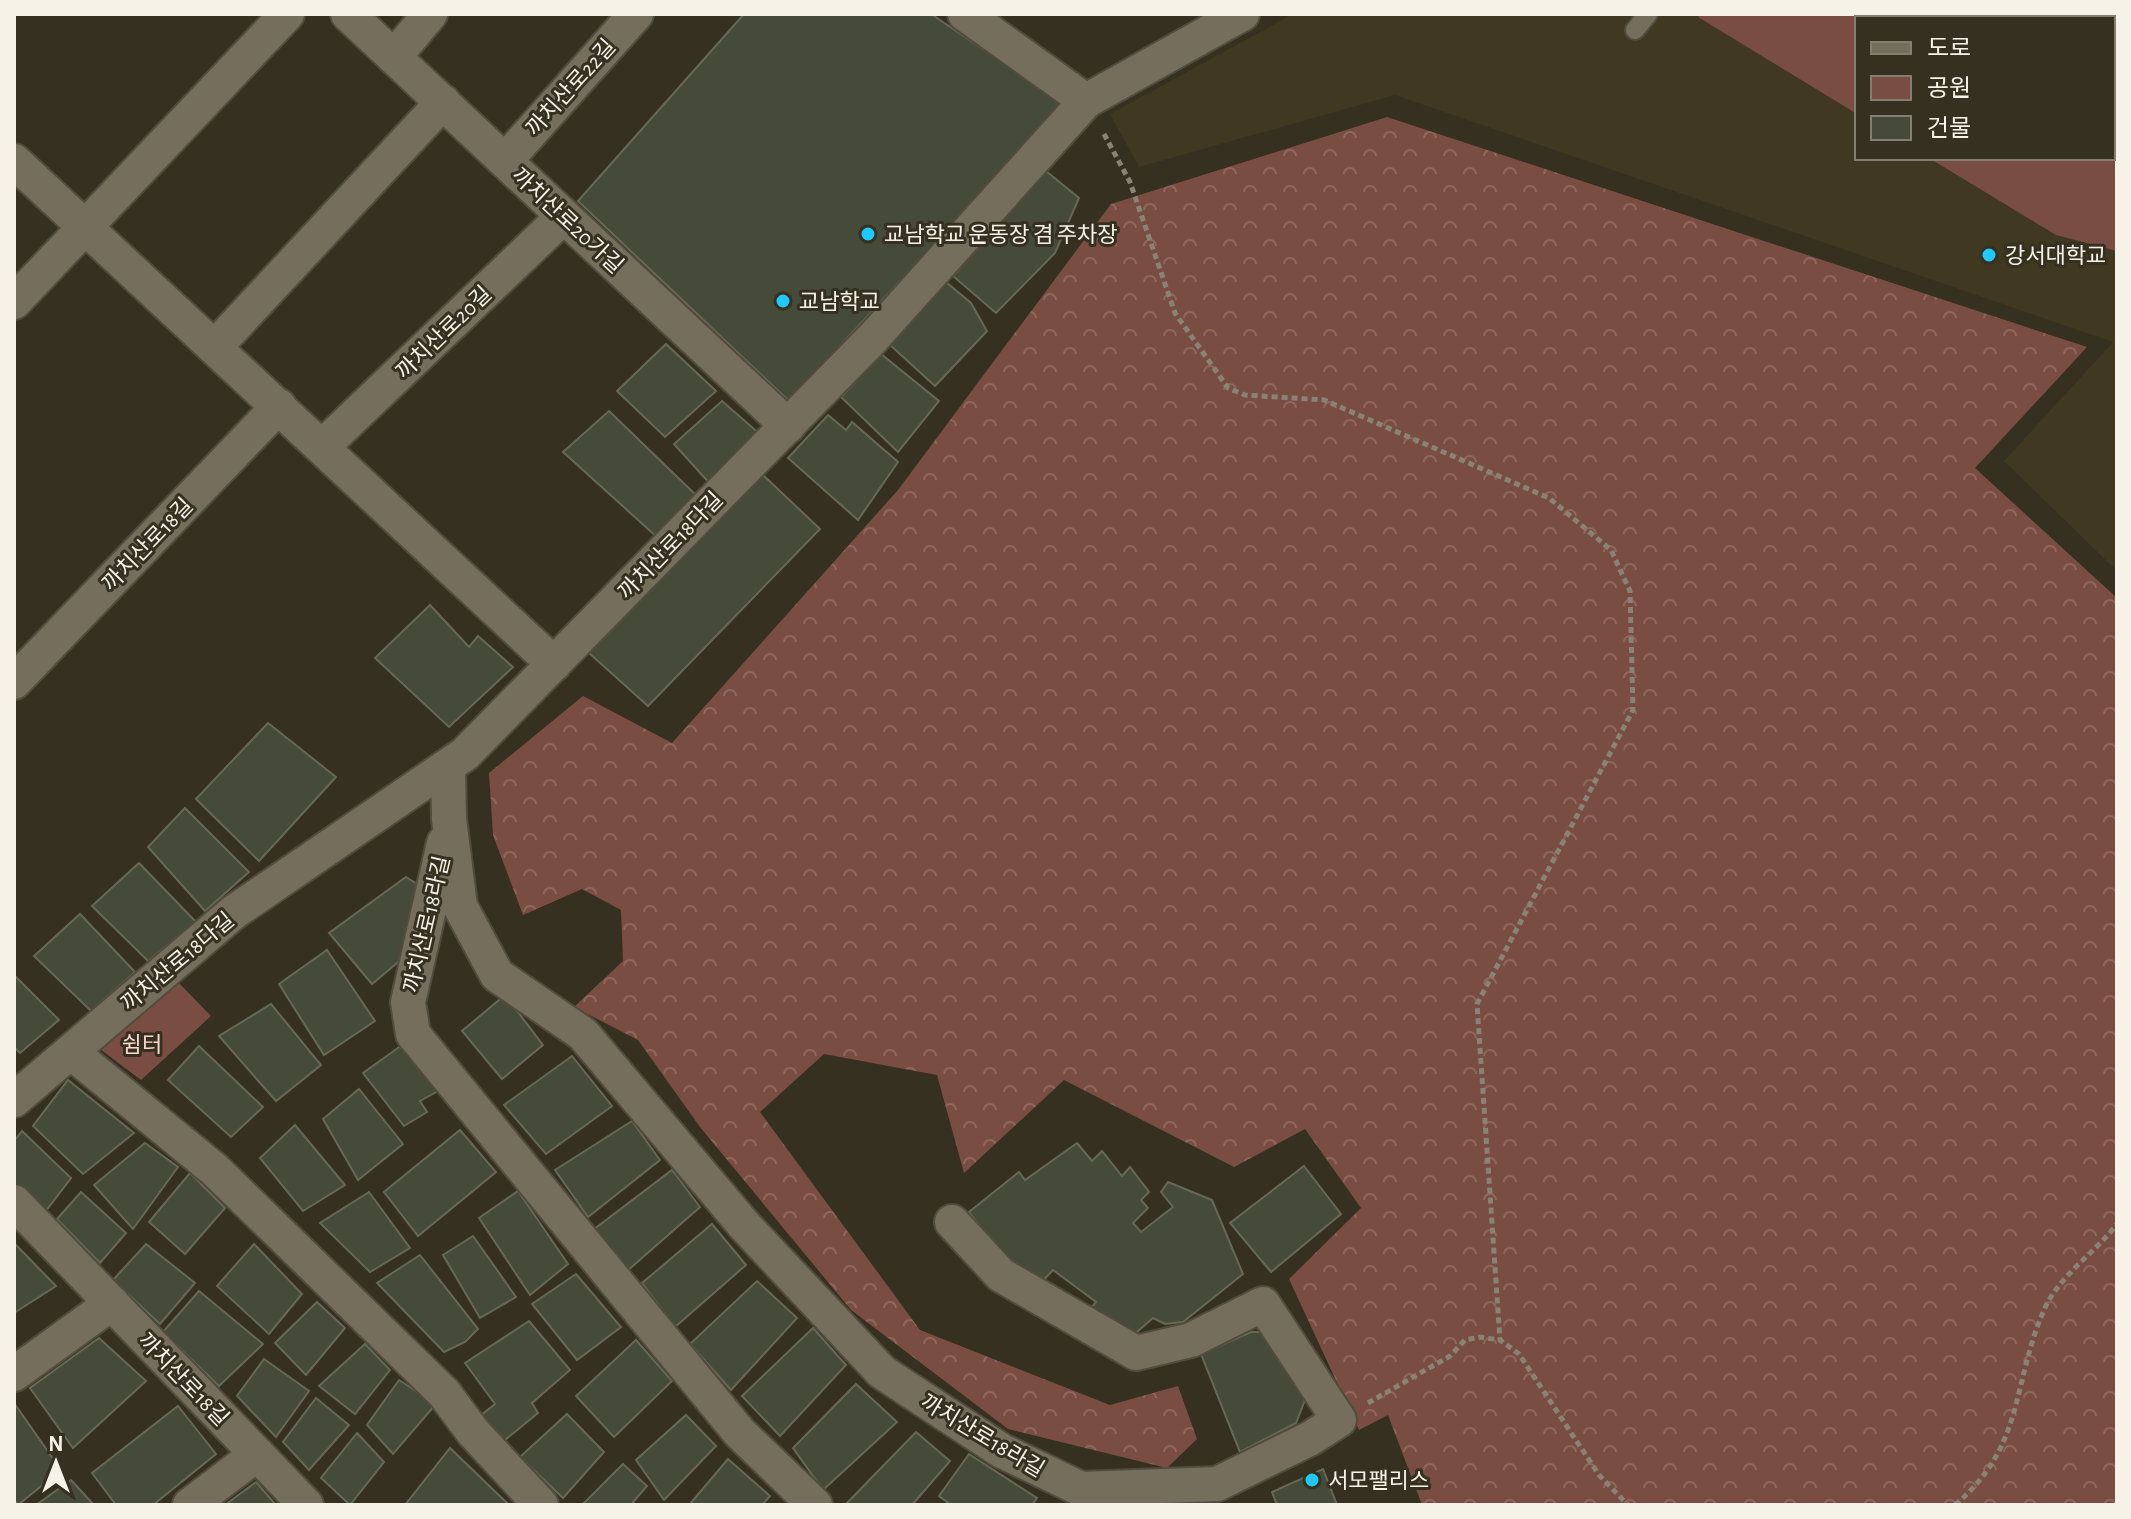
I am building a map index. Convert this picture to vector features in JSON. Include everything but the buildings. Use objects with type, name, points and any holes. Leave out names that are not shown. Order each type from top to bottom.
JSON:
[{"type":"street","points":[[14,302],[287,14]]},
{"type":"street","name":"까치산로20가길","points":[[348,14],[788,426]]},
{"type":"street","points":[[394,57],[430,14]]},
{"type":"street","name":"까치산로22길","points":[[505,161],[636,14]]},
{"type":"street","name":"까치산로18다길","points":[[14,1100],[234,912],[465,754],[874,337],[1086,101],[1242,14]]},
{"type":"street","points":[[981,18],[1086,101]]},
{"type":"street","points":[[215,347],[443,102]]},
{"type":"street","points":[[14,161],[554,664]]},
{"type":"street","name":"까치산로20길","points":[[322,447],[564,216]]},
{"type":"street","name":"까치산로18길","points":[[14,682],[279,406]]},
{"type":"street","name":"까치산로18라길","points":[[448,766],[449,819],[460,906],[497,975],[583,1034],[744,1225],[882,1372],[1002,1451],[1081,1489],[1217,1484],[1311,1438],[1339,1420]]},
{"type":"street","name":"까치산로18라길","points":[[449,819],[408,1002],[413,1034],[739,1432],[815,1505]]},
{"type":"street","points":[[71,1052],[215,1170],[444,1393],[473,1432],[541,1505]]},
{"type":"street","name":"까치산로18길","points":[[14,1202],[306,1505]]},
{"type":"street","points":[[952,1222],[1001,1275],[1136,1353],[1191,1340],[1263,1304],[1339,1420]]},
{"type":"street","points":[[14,1374],[112,1303]]},
{"type":"street","points":[[190,1505],[257,1454]]},
{"type":"lane","points":[[1635,30],[1648,14]]},
{"type":"path","points":[[1086,101],[1130,182],[1175,313],[1215,375],[1228,388],[1245,395],[1324,400],[1549,498],[1611,550],[1630,591],[1633,710],[1477,1004],[1500,1340]]},
{"type":"path","points":[[1955,1505],[1980,1484],[2004,1447],[2046,1305],[2117,1224]]},
{"type":"path","points":[[1339,1420],[1450,1356],[1465,1340],[1480,1337],[1500,1340],[1526,1363],[1599,1475],[1628,1505]]},
{"type":"shaded area","name":"강서대학교","points":[[1293,14],[2117,14],[2117,571],[2004,461],[2113,342],[1395,95],[1139,167],[1110,114]]},
{"type":"green space","points":[[1701,14],[2117,14],[2117,251],[2056,235],[1932,160],[2115,160],[2115,16],[1855,16],[1855,113],[1698,17]]},
{"type":"green space","points":[[1387,117],[2087,347],[1975,468],[2117,598],[2117,1505],[1422,1505],[1388,1415],[1359,1430],[1289,1279],[1361,1208],[1305,1129],[1234,1167],[1064,1080],[964,1173],[937,1075],[824,1054],[760,1112],[920,1330],[1110,1405],[1178,1386],[1197,1439],[1167,1468],[1008,1429],[851,1310],[700,1127],[638,1040],[574,1007],[623,961],[621,910],[582,889],[523,915],[493,835],[489,773],[583,696],[672,743],[898,490],[1111,204]]},
{"type":"green space","name":"쉼터","points":[[177,981],[211,1016],[141,1080],[96,1046]]},
{"type":"place","name":"교남학교 운동장 겸 주차장","points":[[868,234]]},
{"type":"place","name":"강서대학교","points":[[1989,255]]},
{"type":"place","name":"교남학교","points":[[783,301]]},
{"type":"place","name":"서모팰리스","points":[[1312,1480]]}]
